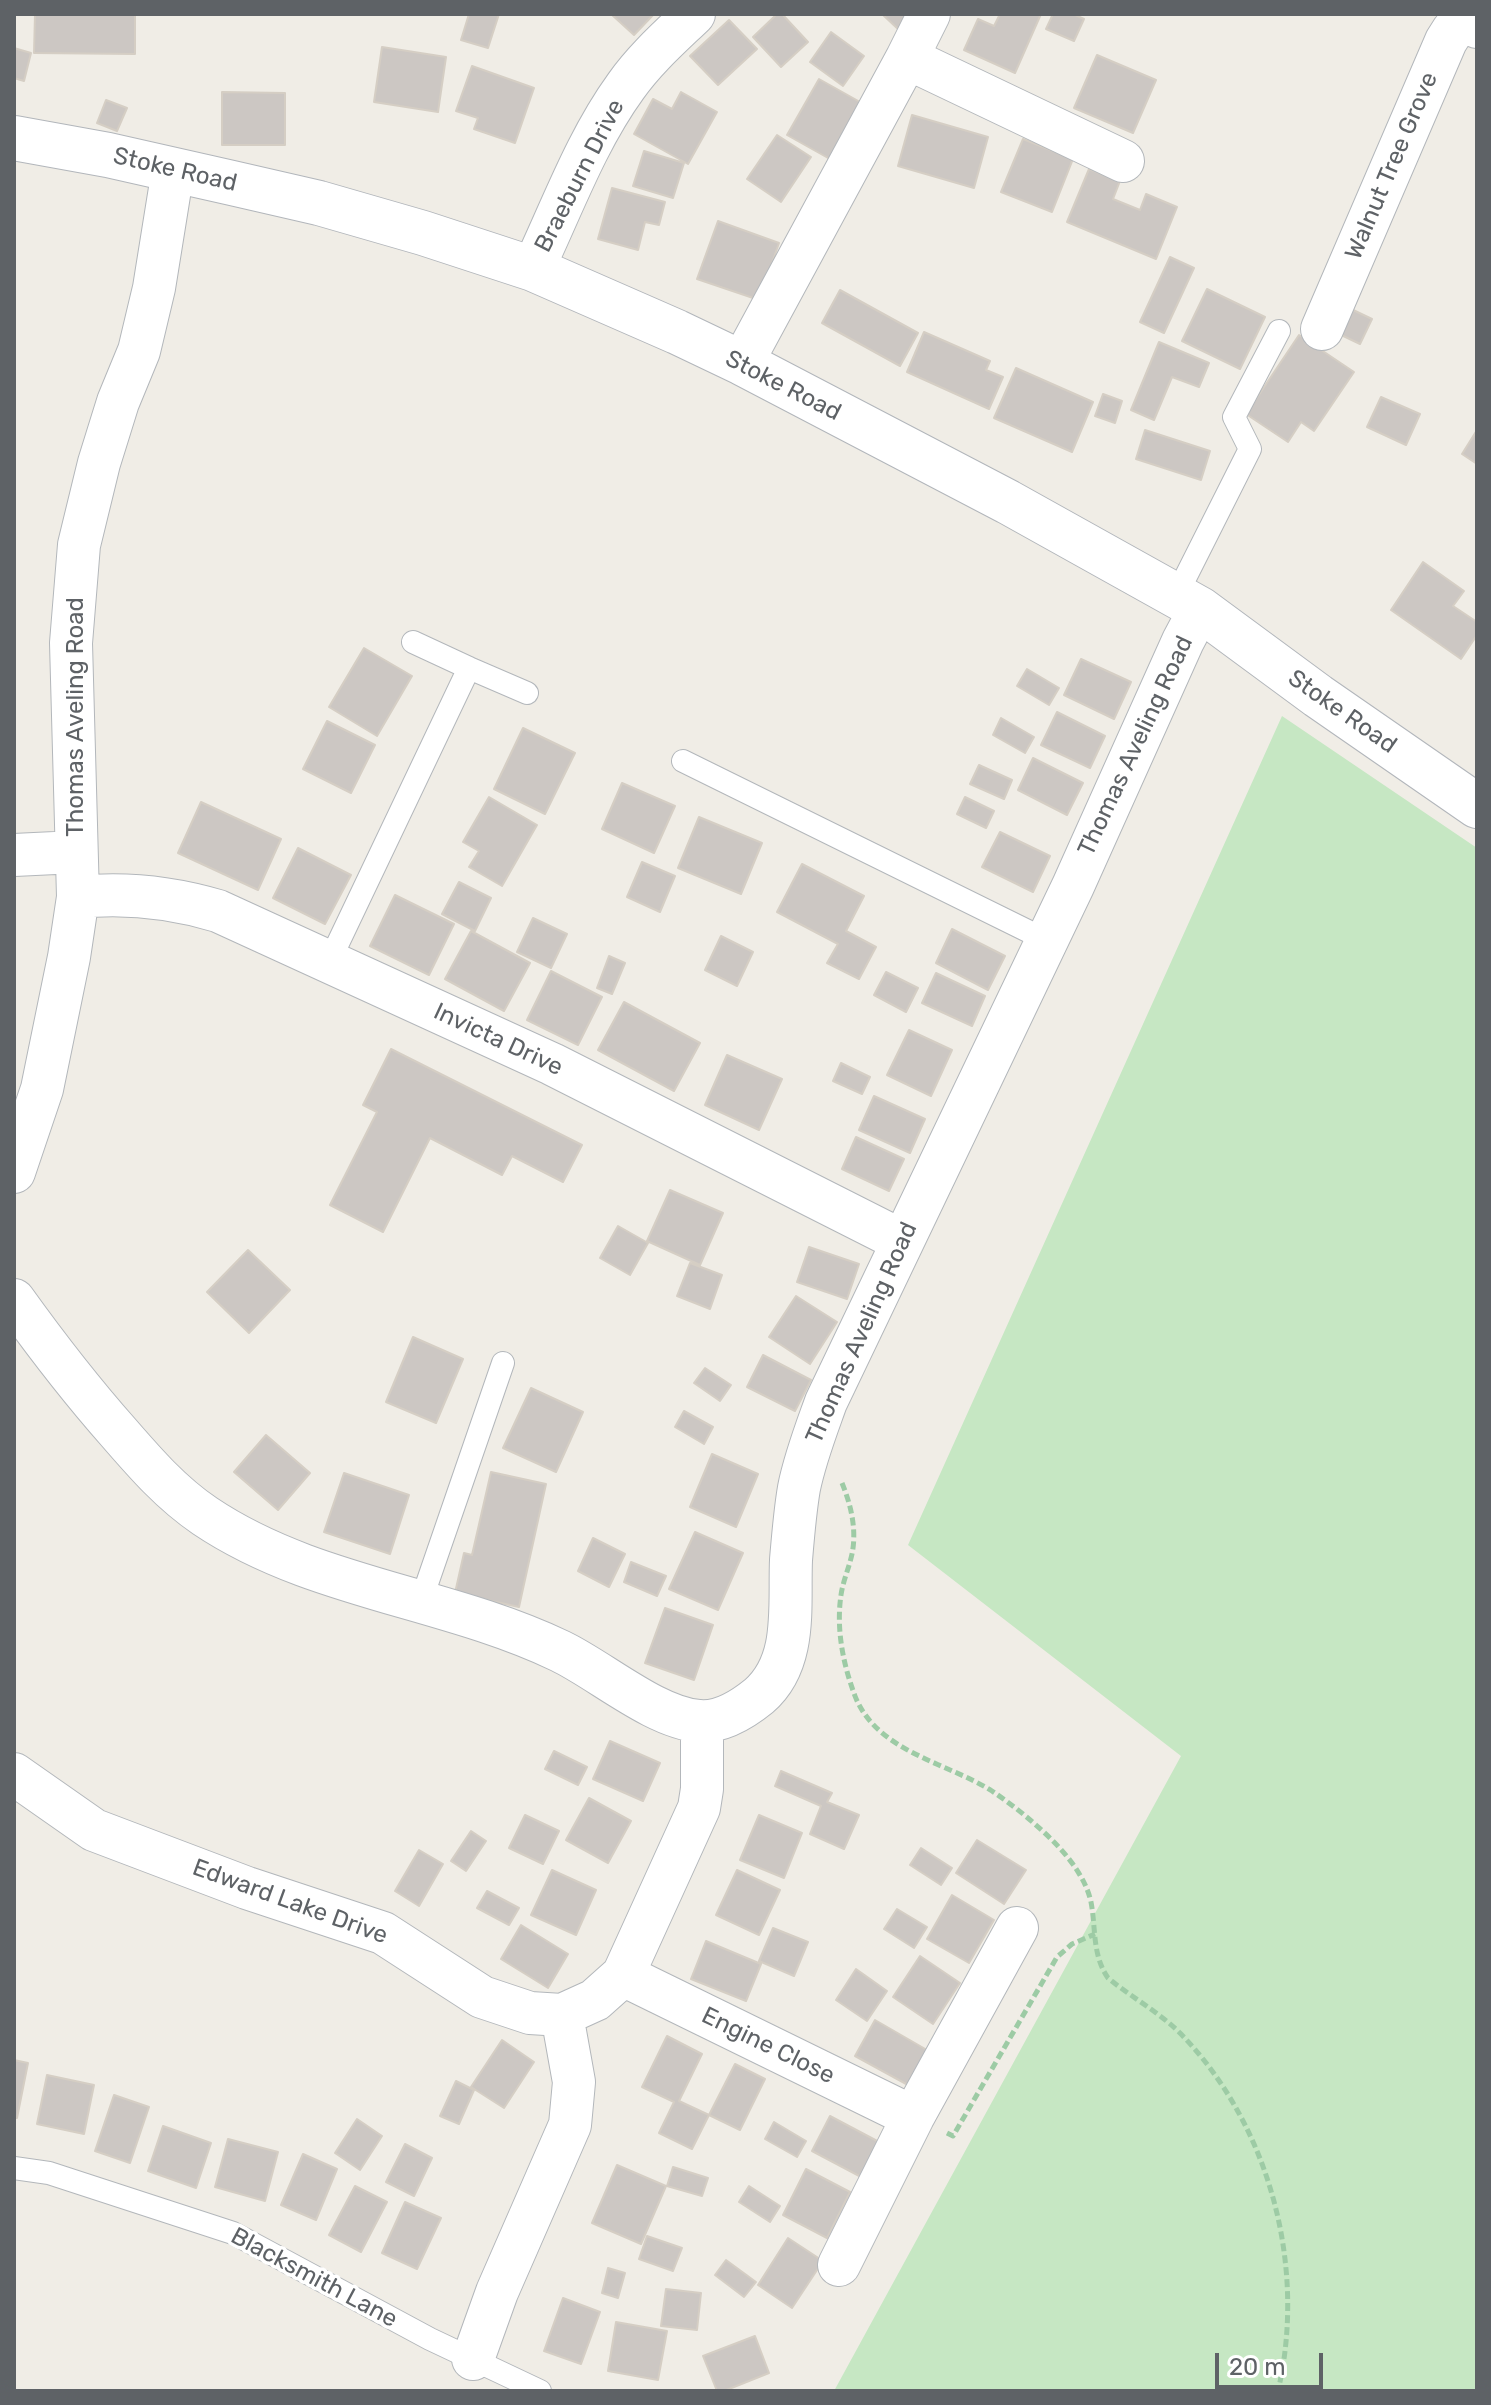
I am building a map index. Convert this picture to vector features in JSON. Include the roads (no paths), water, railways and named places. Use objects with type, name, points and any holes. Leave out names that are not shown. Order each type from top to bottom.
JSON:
[{"type":"street","name":"Braeburn Drive","points":[[533,269],[599,130],[626,86],[659,47],[694,14]]},
{"type":"street","points":[[742,363],[929,14]]},
{"type":"street","name":"Walnut Tree Grove","points":[[1322,329],[1446,41],[1453,30],[1468,21]]},
{"type":"street","points":[[907,58],[1123,161]]},
{"type":"street","name":"Stoke Road","points":[[14,138],[319,203],[423,233],[533,269],[742,363],[1008,502],[1188,602],[1477,806]]},
{"type":"street","name":"Thomas Aveling Road","points":[[14,1172],[42,1089],[78,897],[71,643],[79,545],[99,463],[118,402],[139,351],[154,288],[173,170]]},
{"type":"street","name":"Thomas Aveling Road","points":[[702,1722],[744,1708],[774,1680],[784,1657],[790,1636],[792,1556],[799,1488],[826,1402],[1046,940],[1188,602]]},
{"type":"street","points":[[14,855],[76,852]]},
{"type":"street","name":"Invicta Drive","points":[[78,897],[141,895],[183,900],[266,931],[552,1064],[902,1241]]},
{"type":"street","points":[[14,1300],[87,1396],[147,1467],[196,1509],[261,1547],[330,1576],[421,1601],[560,1651],[668,1713],[702,1722],[699,1808],[623,1975],[595,2000],[562,2015],[570,2045],[574,2082],[570,2125],[497,2292],[473,2359]]},
{"type":"street","name":"Edward Lake Drive","points":[[14,1774],[94,1830],[247,1888],[383,1933],[482,1997],[530,2013],[562,2015]]},
{"type":"street","points":[[839,2265],[913,2117],[1017,1928]]},
{"type":"street","name":"Engine Close","points":[[623,1975],[913,2117]]},
{"type":"lane","points":[[1188,602],[1250,449],[1234,417],[1279,331]]},
{"type":"lane","points":[[413,642],[527,693]]},
{"type":"lane","points":[[329,962],[469,668]]},
{"type":"lane","points":[[683,761],[1046,940]]},
{"type":"lane","points":[[421,1601],[503,1363]]},
{"type":"lane","name":"Blacksmith Lane","points":[[14,2168],[49,2173],[233,2233],[430,2339],[540,2391]]}]
